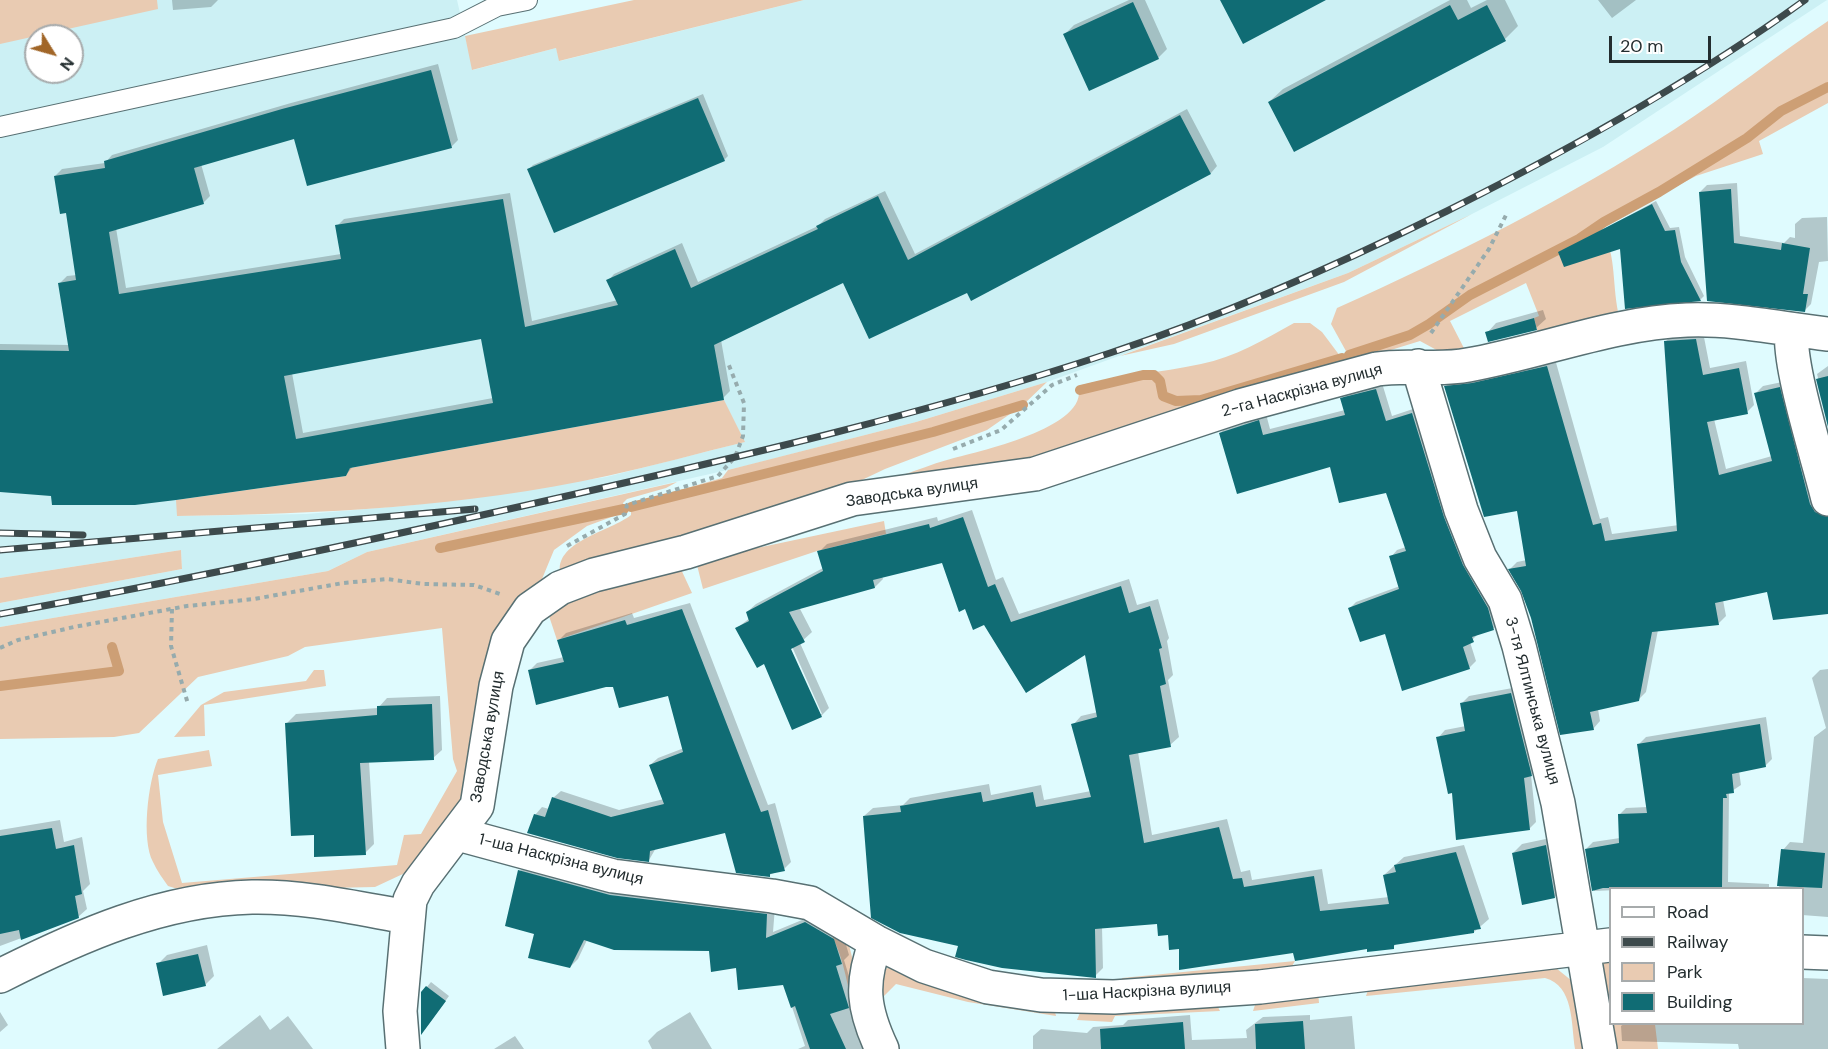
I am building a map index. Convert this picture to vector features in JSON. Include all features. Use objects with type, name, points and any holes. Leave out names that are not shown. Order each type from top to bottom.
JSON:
[{"type":"street","name":"2-га Наскрізна вулиця","points":[[997,481],[1050,470],[1310,386],[1377,369],[1468,366],[1655,322],[1701,320],[1828,334]]},
{"type":"street","points":[[1792,330],[1791,344],[1799,382],[1828,499]]},
{"type":"street","name":"3-тя Ялтинська вулиця","points":[[1422,366],[1461,510],[1480,558],[1505,600],[1519,646],[1596,946],[1600,1049]]},
{"type":"street","name":"Заводська вулиця","points":[[403,1049],[400,1011],[407,917],[413,891],[477,806],[500,668],[508,641],[526,613],[560,588],[594,575],[686,552],[852,499],[997,481]]},
{"type":"street","name":"1-ша Наскрізна вулиця","points":[[458,834],[613,876],[810,903],[876,942],[924,966],[988,987],[1071,998],[1260,987],[1596,946]]},
{"type":"street","points":[[0,976],[85,936],[130,920],[208,900],[252,897],[298,899],[407,917]]},
{"type":"street","points":[[876,942],[864,983],[869,1019],[882,1049]]},
{"type":"street","points":[[1804,952],[1828,953]]},
{"type":"lane","points":[[0,127],[454,28],[497,6],[527,0]]},
{"type":"path","points":[[1422,366],[1432,328],[1477,268],[1506,215]]},
{"type":"path","points":[[560,551],[589,532],[625,514],[627,505],[718,476],[735,457],[743,436],[744,403],[728,363]]},
{"type":"path","points":[[946,452],[1001,430],[1029,408],[1052,385],[1077,375]]},
{"type":"path","points":[[0,648],[18,640],[172,609],[254,599],[344,583],[387,579],[423,584],[474,585],[498,592],[526,613]]},
{"type":"path","points":[[172,609],[171,646],[188,704]]},
{"type":"shaded area","points":[[0,0],[457,0],[473,70],[556,48],[560,61],[804,0],[1827,0],[1603,147],[1472,214],[1348,273],[1047,382],[916,422],[745,466],[367,552],[328,571],[0,627],[0,603],[182,569],[181,550],[0,578]],"holes":[[[744,442],[606,477],[414,505],[306,514],[177,516],[177,500],[346,476]]]},
{"type":"green space","points":[[0,0],[157,0],[158,9],[84,25],[24,24],[24,39],[0,44]]},
{"type":"green space","points":[[634,0],[804,0],[559,61],[556,48],[472,70],[465,36]]},
{"type":"green space","points":[[1828,21],[1828,103],[1759,141],[1763,154],[1696,176],[1601,226],[1610,249],[1620,320],[1539,337],[1534,318],[1539,316],[1526,283],[1450,321],[1468,356],[1444,354],[1420,341],[1352,362],[1331,324],[1337,308],[1467,247],[1593,179],[1675,129]]},
{"type":"green space","points":[[1472,214],[1344,282],[1174,344],[1120,356],[1348,273]]},
{"type":"green space","points":[[1294,323],[1310,323],[1322,332],[1346,364],[1045,469],[904,481],[903,475],[1028,436],[1050,426],[1067,414],[1077,401],[1078,386],[1214,361],[1249,347]]},
{"type":"green space","points":[[1047,382],[1023,405],[987,430],[885,469],[843,489],[560,571],[561,561],[576,544],[622,521],[631,515],[631,507],[648,499],[722,478],[728,470],[916,422]]},
{"type":"green space","points":[[724,400],[745,442],[607,476],[554,487],[447,502],[339,511],[177,516],[176,500],[346,476],[350,468]]},
{"type":"green space","points":[[677,482],[666,488],[627,499],[623,503],[624,509],[617,515],[587,526],[554,550],[542,579],[516,598],[500,628],[459,804],[435,847],[405,873],[375,887],[184,891],[168,886],[153,862],[147,840],[147,811],[154,769],[158,759],[209,750],[212,766],[158,775],[163,822],[182,883],[397,865],[404,835],[421,834],[457,771],[453,759],[442,628],[305,647],[288,656],[198,677],[139,733],[114,737],[0,739],[0,627],[328,571],[367,552]]},
{"type":"green space","points":[[884,521],[886,534],[817,551],[703,589],[696,561]]},
{"type":"green space","points":[[181,550],[182,569],[0,603],[0,578]]},
{"type":"green space","points":[[679,565],[692,593],[557,640],[546,607]]},
{"type":"green space","points":[[314,670],[324,670],[326,686],[204,705],[205,736],[174,737],[201,705],[224,692],[306,681]]},
{"type":"green space","points":[[827,928],[848,941],[853,961],[852,1004],[840,955]]},
{"type":"green space","points":[[1609,955],[1609,1025],[1655,1025],[1658,1049],[1609,1049],[1597,964]]},
{"type":"green space","points":[[1295,961],[1288,973],[1123,985],[1122,978]]},
{"type":"green space","points":[[1525,966],[1556,968],[1572,981],[1589,1049],[1575,1049],[1566,997],[1554,982],[1545,978],[1366,996],[1370,984]]},
{"type":"green space","points":[[891,967],[1054,1008],[1056,1016],[968,1002],[896,984],[881,999],[882,970]]},
{"type":"green space","points":[[1318,990],[1319,1003],[1253,1011],[1258,996]]},
{"type":"green space","points":[[1215,1001],[1220,1011],[1115,1016],[1112,1022],[1077,1020],[1081,1010]]},
{"type":"building","points":[[1220,0],[1326,0],[1243,44]]},
{"type":"building","points":[[1133,2],[1159,59],[1089,91],[1063,34]]},
{"type":"building","points":[[1450,5],[1458,20],[1487,5],[1506,41],[1294,152],[1268,102]]},
{"type":"building","points":[[431,70],[452,148],[307,186],[294,139],[194,168],[204,204],[109,232],[119,294],[341,259],[335,225],[503,199],[525,327],[618,305],[606,280],[675,249],[691,288],[818,229],[816,226],[878,196],[908,260],[1180,115],[1211,174],[971,301],[967,293],[869,339],[843,283],[714,345],[724,400],[350,468],[346,476],[176,500],[135,505],[52,505],[51,496],[0,492],[0,350],[69,351],[58,283],[76,280],[66,213],[60,214],[54,176],[105,168],[104,161],[282,109]],"holes":[[[481,339],[493,403],[296,439],[284,376]]]},
{"type":"building","points":[[698,98],[725,161],[554,233],[527,169]]},
{"type":"building","points":[[1731,189],[1734,243],[1781,250],[1782,243],[1810,248],[1803,294],[1808,294],[1805,312],[1707,301],[1699,192]]},
{"type":"building","points":[[1652,204],[1665,231],[1675,230],[1681,262],[1701,301],[1625,309],[1620,249],[1564,267],[1558,252]]},
{"type":"building","points":[[1534,318],[1537,330],[1488,342],[1485,332]]},
{"type":"building","points":[[1696,339],[1703,375],[1739,368],[1748,414],[1707,422],[1719,475],[1772,461],[1754,393],[1780,387],[1810,504],[1815,512],[1828,517],[1828,614],[1773,620],[1767,592],[1715,603],[1719,625],[1652,632],[1639,701],[1590,712],[1594,730],[1560,735],[1531,618],[1521,591],[1508,569],[1526,566],[1517,511],[1484,517],[1444,386],[1472,383],[1547,366],[1593,525],[1601,523],[1605,541],[1677,531],[1664,341]]},
{"type":"building","points":[[1828,376],[1828,427],[1816,379]]},
{"type":"building","points":[[1376,389],[1386,421],[1412,413],[1444,517],[1463,565],[1488,608],[1494,630],[1472,637],[1474,642],[1463,647],[1470,669],[1402,691],[1385,634],[1360,642],[1348,608],[1399,589],[1389,556],[1406,551],[1386,493],[1339,503],[1330,467],[1237,494],[1219,433],[1259,420],[1263,435],[1345,415],[1340,398]]},
{"type":"building","points":[[963,517],[988,587],[995,584],[1011,622],[1121,586],[1129,613],[1150,606],[1162,648],[1159,649],[1166,684],[1160,686],[1171,747],[1129,755],[1144,843],[1219,827],[1233,879],[1242,878],[1244,887],[1314,876],[1320,911],[1389,904],[1383,875],[1396,872],[1394,865],[1456,852],[1481,929],[1474,930],[1474,933],[1394,945],[1394,949],[1367,952],[1367,949],[1295,961],[1293,953],[1179,970],[1179,949],[1169,950],[1168,935],[1158,936],[1157,924],[1095,929],[1096,978],[1002,968],[966,960],[955,957],[958,946],[900,933],[871,918],[863,816],[901,812],[900,806],[981,792],[983,802],[1033,792],[1036,807],[1091,797],[1071,724],[1097,717],[1085,655],[1026,693],[984,625],[973,630],[965,609],[959,612],[942,563],[873,580],[875,588],[789,612],[805,642],[791,649],[822,717],[792,730],[764,664],[757,668],[735,628],[749,621],[746,612],[823,571],[817,551],[929,524],[930,528]]},
{"type":"building","points":[[682,609],[761,812],[768,810],[785,871],[770,874],[770,877],[736,873],[725,833],[650,851],[649,862],[617,858],[527,833],[534,814],[545,817],[552,797],[611,817],[664,804],[649,765],[683,752],[668,696],[619,708],[613,687],[606,687],[536,705],[528,670],[564,662],[557,640],[625,620],[627,625]]},
{"type":"building","points":[[1511,693],[1532,776],[1524,778],[1530,830],[1456,840],[1452,793],[1448,794],[1436,737],[1465,731],[1460,703]]},
{"type":"building","points":[[432,704],[434,760],[360,763],[366,855],[314,857],[314,835],[291,836],[285,723],[377,715],[377,706]]},
{"type":"building","points":[[1760,724],[1766,767],[1732,774],[1734,793],[1726,794],[1727,798],[1723,798],[1722,887],[1609,887],[1592,891],[1585,849],[1619,843],[1618,814],[1647,813],[1637,744]]},
{"type":"building","points":[[52,828],[56,849],[74,845],[82,894],[75,896],[79,918],[21,940],[19,930],[0,934],[0,836]]},
{"type":"building","points":[[1546,845],[1555,898],[1522,905],[1512,853]]},
{"type":"building","points":[[1781,849],[1825,853],[1822,888],[1777,886]]},
{"type":"building","points":[[518,870],[610,895],[767,914],[766,938],[805,922],[834,939],[842,964],[836,966],[849,1008],[830,1014],[846,1049],[810,1049],[795,1006],[791,1008],[783,985],[738,990],[736,968],[711,972],[709,951],[614,950],[584,940],[570,968],[528,958],[534,934],[505,926]]},
{"type":"building","points":[[198,954],[206,986],[163,996],[156,963]]},
{"type":"building","points":[[426,986],[446,1001],[421,1035],[421,992]]},
{"type":"building","points":[[1303,1021],[1305,1049],[1256,1049],[1255,1024]]},
{"type":"building","points":[[1183,1022],[1185,1049],[1101,1049],[1100,1029]]},
{"type":"waterway","points":[[1349,355],[1410,335],[1470,295],[1579,239],[1604,222],[1659,192],[1747,138],[1781,111],[1828,87]]},
{"type":"waterway","points":[[1080,390],[1143,375],[1154,375],[1160,381],[1163,396],[1176,401],[1201,400],[1342,358]]},
{"type":"waterway","points":[[631,507],[933,432],[1023,405]]},
{"type":"waterway","points":[[440,548],[624,509]]},
{"type":"waterway","points":[[0,686],[119,671],[112,647]]},
{"type":"railway","points":[[0,614],[280,559],[697,466],[905,414],[1110,353],[1196,322],[1323,270],[1493,187],[1630,113],[1763,30],[1805,0]]},
{"type":"railway","points":[[0,550],[475,509]]},
{"type":"railway","points":[[0,533],[83,535]]}]
